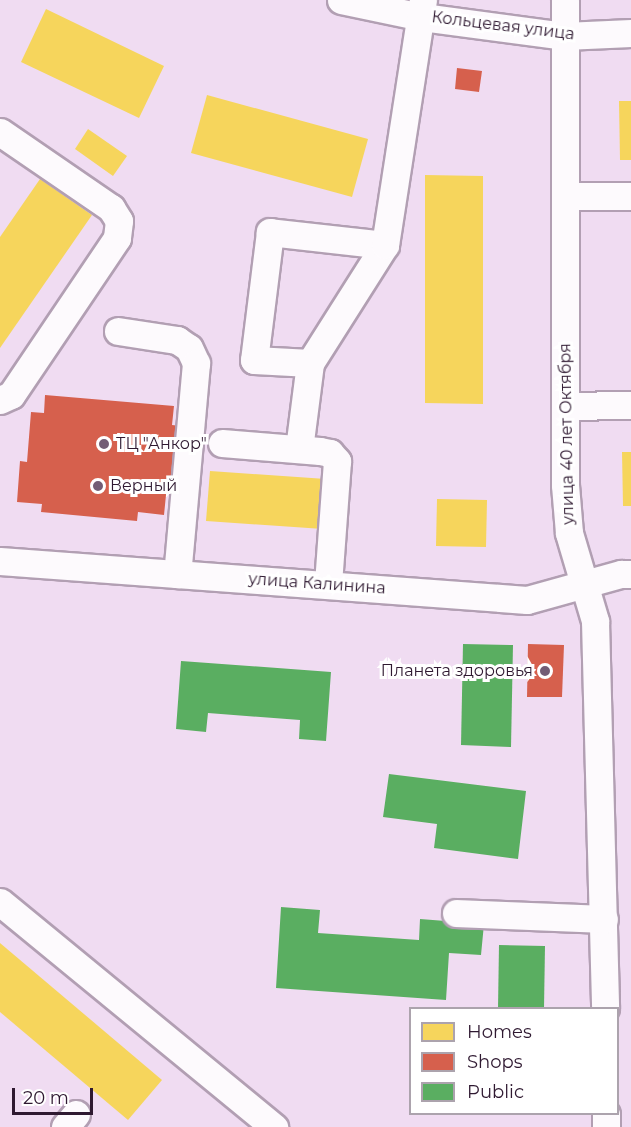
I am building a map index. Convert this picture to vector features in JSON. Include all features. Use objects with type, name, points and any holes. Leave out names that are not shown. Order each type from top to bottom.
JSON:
[{"type":"street","name":"Кольцевая улица","points":[[340,0],[422,8],[564,36],[631,33]]},
{"type":"street","name":"улица 40 лет Октября","points":[[565,0],[565,485],[569,533],[595,621],[605,1007]]},
{"type":"street","points":[[299,449],[310,363],[385,245],[422,8]]},
{"type":"street","points":[[0,400],[11,394],[117,238],[119,221],[111,207],[3,140]]},
{"type":"street","points":[[565,196],[631,196]]},
{"type":"street","points":[[310,363],[254,360],[270,232],[385,245]]},
{"type":"street","points":[[118,331],[177,340],[189,348],[195,363],[177,574]]},
{"type":"street","points":[[565,406],[631,405]]},
{"type":"street","points":[[222,443],[330,453],[337,461],[328,585]]},
{"type":"street","name":"улица Калинина","points":[[0,561],[527,600],[621,574],[631,574]]},
{"type":"street","points":[[0,902],[274,1127]]},
{"type":"street","points":[[456,913],[604,919]]},
{"type":"building: Homes","points":[[46,9],[164,66],[139,118],[21,62]]},
{"type":"building: Homes","points":[[207,95],[368,139],[352,197],[191,153]]},
{"type":"building: Homes","points":[[619,101],[631,101],[631,160],[620,160]]},
{"type":"building: Homes","points":[[88,129],[127,156],[113,176],[75,149]]},
{"type":"building: Homes","points":[[425,175],[483,176],[483,404],[425,403]]},
{"type":"building: Homes","points":[[40,179],[92,215],[0,348],[0,237]]},
{"type":"building: Homes","points":[[622,452],[631,452],[631,506],[623,506]]},
{"type":"building: Homes","points":[[210,471],[326,479],[323,529],[206,521]]},
{"type":"building: Homes","points":[[437,499],[487,500],[486,547],[436,546]]},
{"type":"building: Homes","points":[[0,943],[162,1080],[128,1120],[0,1012]]},
{"type":"building: Shops","points":[[457,68],[482,71],[479,92],[455,89]]},
{"type":"building: Shops","name":"ТЦ \"Анкор\"","points":[[45,395],[174,406],[172,425],[181,426],[176,485],[167,485],[164,515],[138,512],[137,521],[41,512],[42,504],[17,502],[20,461],[27,462],[31,412],[44,413]]},
{"type":"building: Shops","name":"Планета здоровья","points":[[528,644],[564,645],[562,697],[527,697]]},
{"type":"building: Public","points":[[463,644],[513,645],[511,747],[461,745]]},
{"type":"building: Public","points":[[181,661],[331,672],[326,741],[299,739],[300,720],[208,713],[206,732],[176,729]]},
{"type":"building: Public","points":[[389,774],[526,791],[518,859],[434,848],[437,824],[383,817]]},
{"type":"building: Public","points":[[281,907],[320,910],[318,933],[419,940],[420,919],[484,924],[481,955],[449,953],[446,1000],[276,988]]},
{"type":"building: Public","points":[[499,945],[545,946],[544,1007],[498,1007]]},
{"type":"place","name":"ТЦ \"Анкор\"","points":[[104,444]]},
{"type":"place","name":"Верный","points":[[98,486]]},
{"type":"place","name":"Планета здоровья","points":[[545,671]]}]
